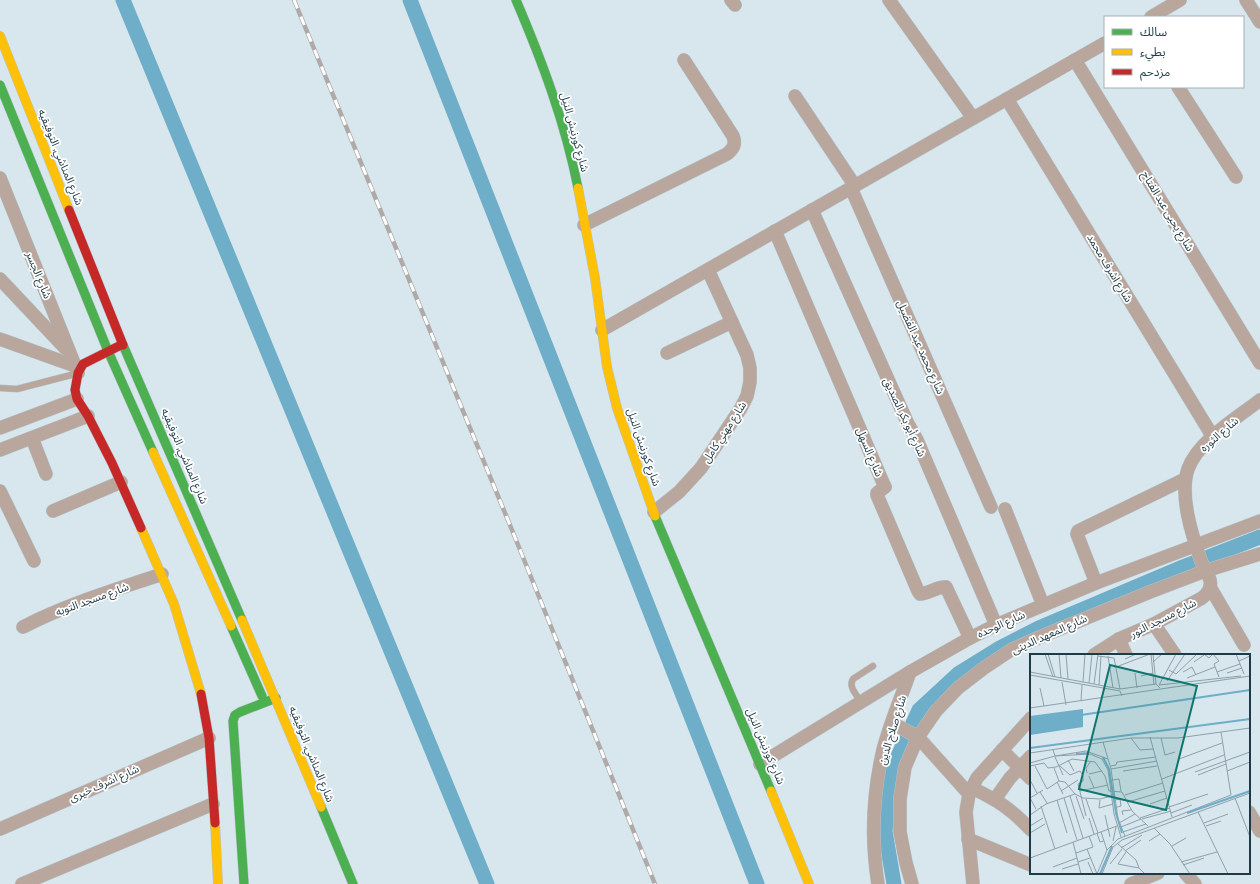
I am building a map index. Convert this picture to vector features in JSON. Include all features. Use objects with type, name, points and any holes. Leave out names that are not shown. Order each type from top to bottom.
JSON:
[{"type":"main road","name":"شارع كورنيش النيل","points":[[516,0],[541,59],[559,113],[574,168],[595,278],[607,367],[617,408],[654,512],[809,884]]},
{"type":"main road","name":"شارع المناشي, التوفيقيه","points":[[0,36],[123,344],[276,698],[352,884]]},
{"type":"main road","points":[[0,85],[108,351],[266,706]]},
{"type":"main road","points":[[123,344],[83,364],[77,370],[75,390],[77,399],[88,416],[121,482],[162,574],[174,604],[194,669],[201,694],[209,738],[218,884]]},
{"type":"main road","points":[[244,884],[234,721],[235,715],[240,712],[266,706],[276,698]]},
{"type":"street","points":[[889,0],[973,118]]},
{"type":"street","points":[[1246,0],[1260,22]]},
{"type":"street","points":[[1152,16],[1172,2]]},
{"type":"street","points":[[602,330],[1104,44]]},
{"type":"street","points":[[584,225],[727,154],[733,149],[735,142],[733,136],[684,60]]},
{"type":"street","name":"شارع يحيى عبد الفتاح","points":[[1075,60],[1260,363]]},
{"type":"street","points":[[1179,88],[1236,177]]},
{"type":"street","name":"شارع محمد عبد الفضيل","points":[[795,96],[853,187],[991,507]]},
{"type":"street","name":"شارع اشرف محمد","points":[[1007,99],[1213,437]]},
{"type":"street","name":"شارع الجسر","points":[[0,178],[77,370]]},
{"type":"street","name":"شارع أبو بكر الصديق","points":[[812,210],[908,424],[917,440],[996,625]]},
{"type":"street","name":"شارع السهل","points":[[775,231],[885,487],[877,493],[877,495],[918,591],[920,594],[925,594],[942,586],[946,587],[970,638]]},
{"type":"street","name":"شارع مهني كامل","points":[[654,512],[679,492],[701,468],[742,408],[747,396],[750,382],[750,368],[747,355],[708,270]]},
{"type":"street","points":[[0,279],[70,354]]},
{"type":"street","points":[[0,294],[22,303]]},
{"type":"street","points":[[667,352],[732,322]]},
{"type":"street","points":[[0,339],[77,370]]},
{"type":"street","points":[[0,428],[77,399]]},
{"type":"street","name":"شارع الثوره","points":[[1196,546],[1187,511],[1185,490],[1185,479],[1189,467],[1198,452],[1213,437],[1259,404]]},
{"type":"street","points":[[0,450],[88,416]]},
{"type":"street","points":[[32,438],[46,474]]},
{"type":"street","points":[[1096,583],[1077,534],[1078,531],[1185,479]]},
{"type":"street","points":[[53,511],[121,482]]},
{"type":"street","points":[[0,492],[34,560]]},
{"type":"street","points":[[1005,509],[1043,605]]},
{"type":"street","name":"شارع الوحده","points":[[760,764],[910,672],[996,625],[1096,583],[1260,521]]},
{"type":"street","points":[[1196,546],[1210,580],[1210,587],[1244,646]]},
{"type":"street","name":"شارع المعهد الدينى","points":[[912,884],[900,832],[900,799],[905,767],[918,737],[936,711],[958,688],[1011,650],[1102,611],[1205,571],[1258,558]]},
{"type":"street","name":"شارع مسجد التوبه","points":[[23,627],[79,602],[162,574]]},
{"type":"street","name":"شارع مسجد النور","points":[[1097,654],[1120,639],[1154,624],[1202,598],[1207,594],[1210,587]]},
{"type":"street","points":[[1154,624],[1174,654]]},
{"type":"street","points":[[1120,639],[1126,654]]},
{"type":"street","name":"شارع صلاح الدين","points":[[878,884],[875,869],[874,829],[876,789],[883,750],[910,672]]},
{"type":"street","points":[[973,884],[966,812],[970,791],[977,778],[1030,719]]},
{"type":"street","points":[[892,723],[918,737],[970,791],[994,798],[1015,813],[1030,829]]},
{"type":"street","name":"شارع اشرف خيرى","points":[[2,824],[209,738]]},
{"type":"street","points":[[1002,750],[1030,778]]},
{"type":"street","points":[[994,798],[1010,778],[1030,757]]},
{"type":"street","points":[[22,884],[213,804]]},
{"type":"street","points":[[1250,815],[1255,830]]},
{"type":"street","points":[[968,839],[1030,865]]},
{"type":"street","points":[[1131,884],[1156,874]]},
{"type":"street","points":[[1187,874],[1195,884]]},
{"type":"lane","points":[[0,388],[17,388],[77,370]]},
{"type":"lane","points":[[861,702],[851,686],[851,682],[853,679],[873,666]]},
{"type":"waterway","points":[[123,0],[487,884]]},
{"type":"waterway","points":[[410,0],[757,884]]},
{"type":"waterway","points":[[894,884],[885,831],[893,767],[919,710],[958,674],[1000,648],[1039,628],[1183,567],[1260,537]]},
{"type":"railway","points":[[294,0],[512,530],[655,884]]},
{"type":"traffic: fast","points":[[516,0],[535,46],[560,116],[573,163],[578,188]]},
{"type":"traffic: fast","points":[[0,85],[108,351],[153,452]]},
{"type":"traffic: fast","points":[[123,345],[242,620]]},
{"type":"traffic: fast","points":[[655,516],[771,791]]},
{"type":"traffic: fast","points":[[231,626],[262,696]]},
{"type":"traffic: fast","points":[[244,884],[233,721],[235,715],[240,712],[276,698]]},
{"type":"traffic: fast","points":[[321,807],[353,884]]},
{"type":"traffic: slow","points":[[0,36],[69,210]]},
{"type":"traffic: slow","points":[[578,188],[595,278],[607,367],[617,408],[655,516]]},
{"type":"traffic: slow","points":[[153,452],[231,626]]},
{"type":"traffic: slow","points":[[141,528],[174,604],[201,694]]},
{"type":"traffic: slow","points":[[242,620],[321,807]]},
{"type":"traffic: slow","points":[[771,791],[809,884]]},
{"type":"traffic: slow","points":[[215,823],[218,884]]},
{"type":"traffic: jam","points":[[69,210],[123,345]]},
{"type":"traffic: jam","points":[[119,346],[83,364],[78,373],[75,390],[77,399],[88,416],[112,463],[141,528]]},
{"type":"traffic: jam","points":[[201,694],[209,738],[215,823]]}]
